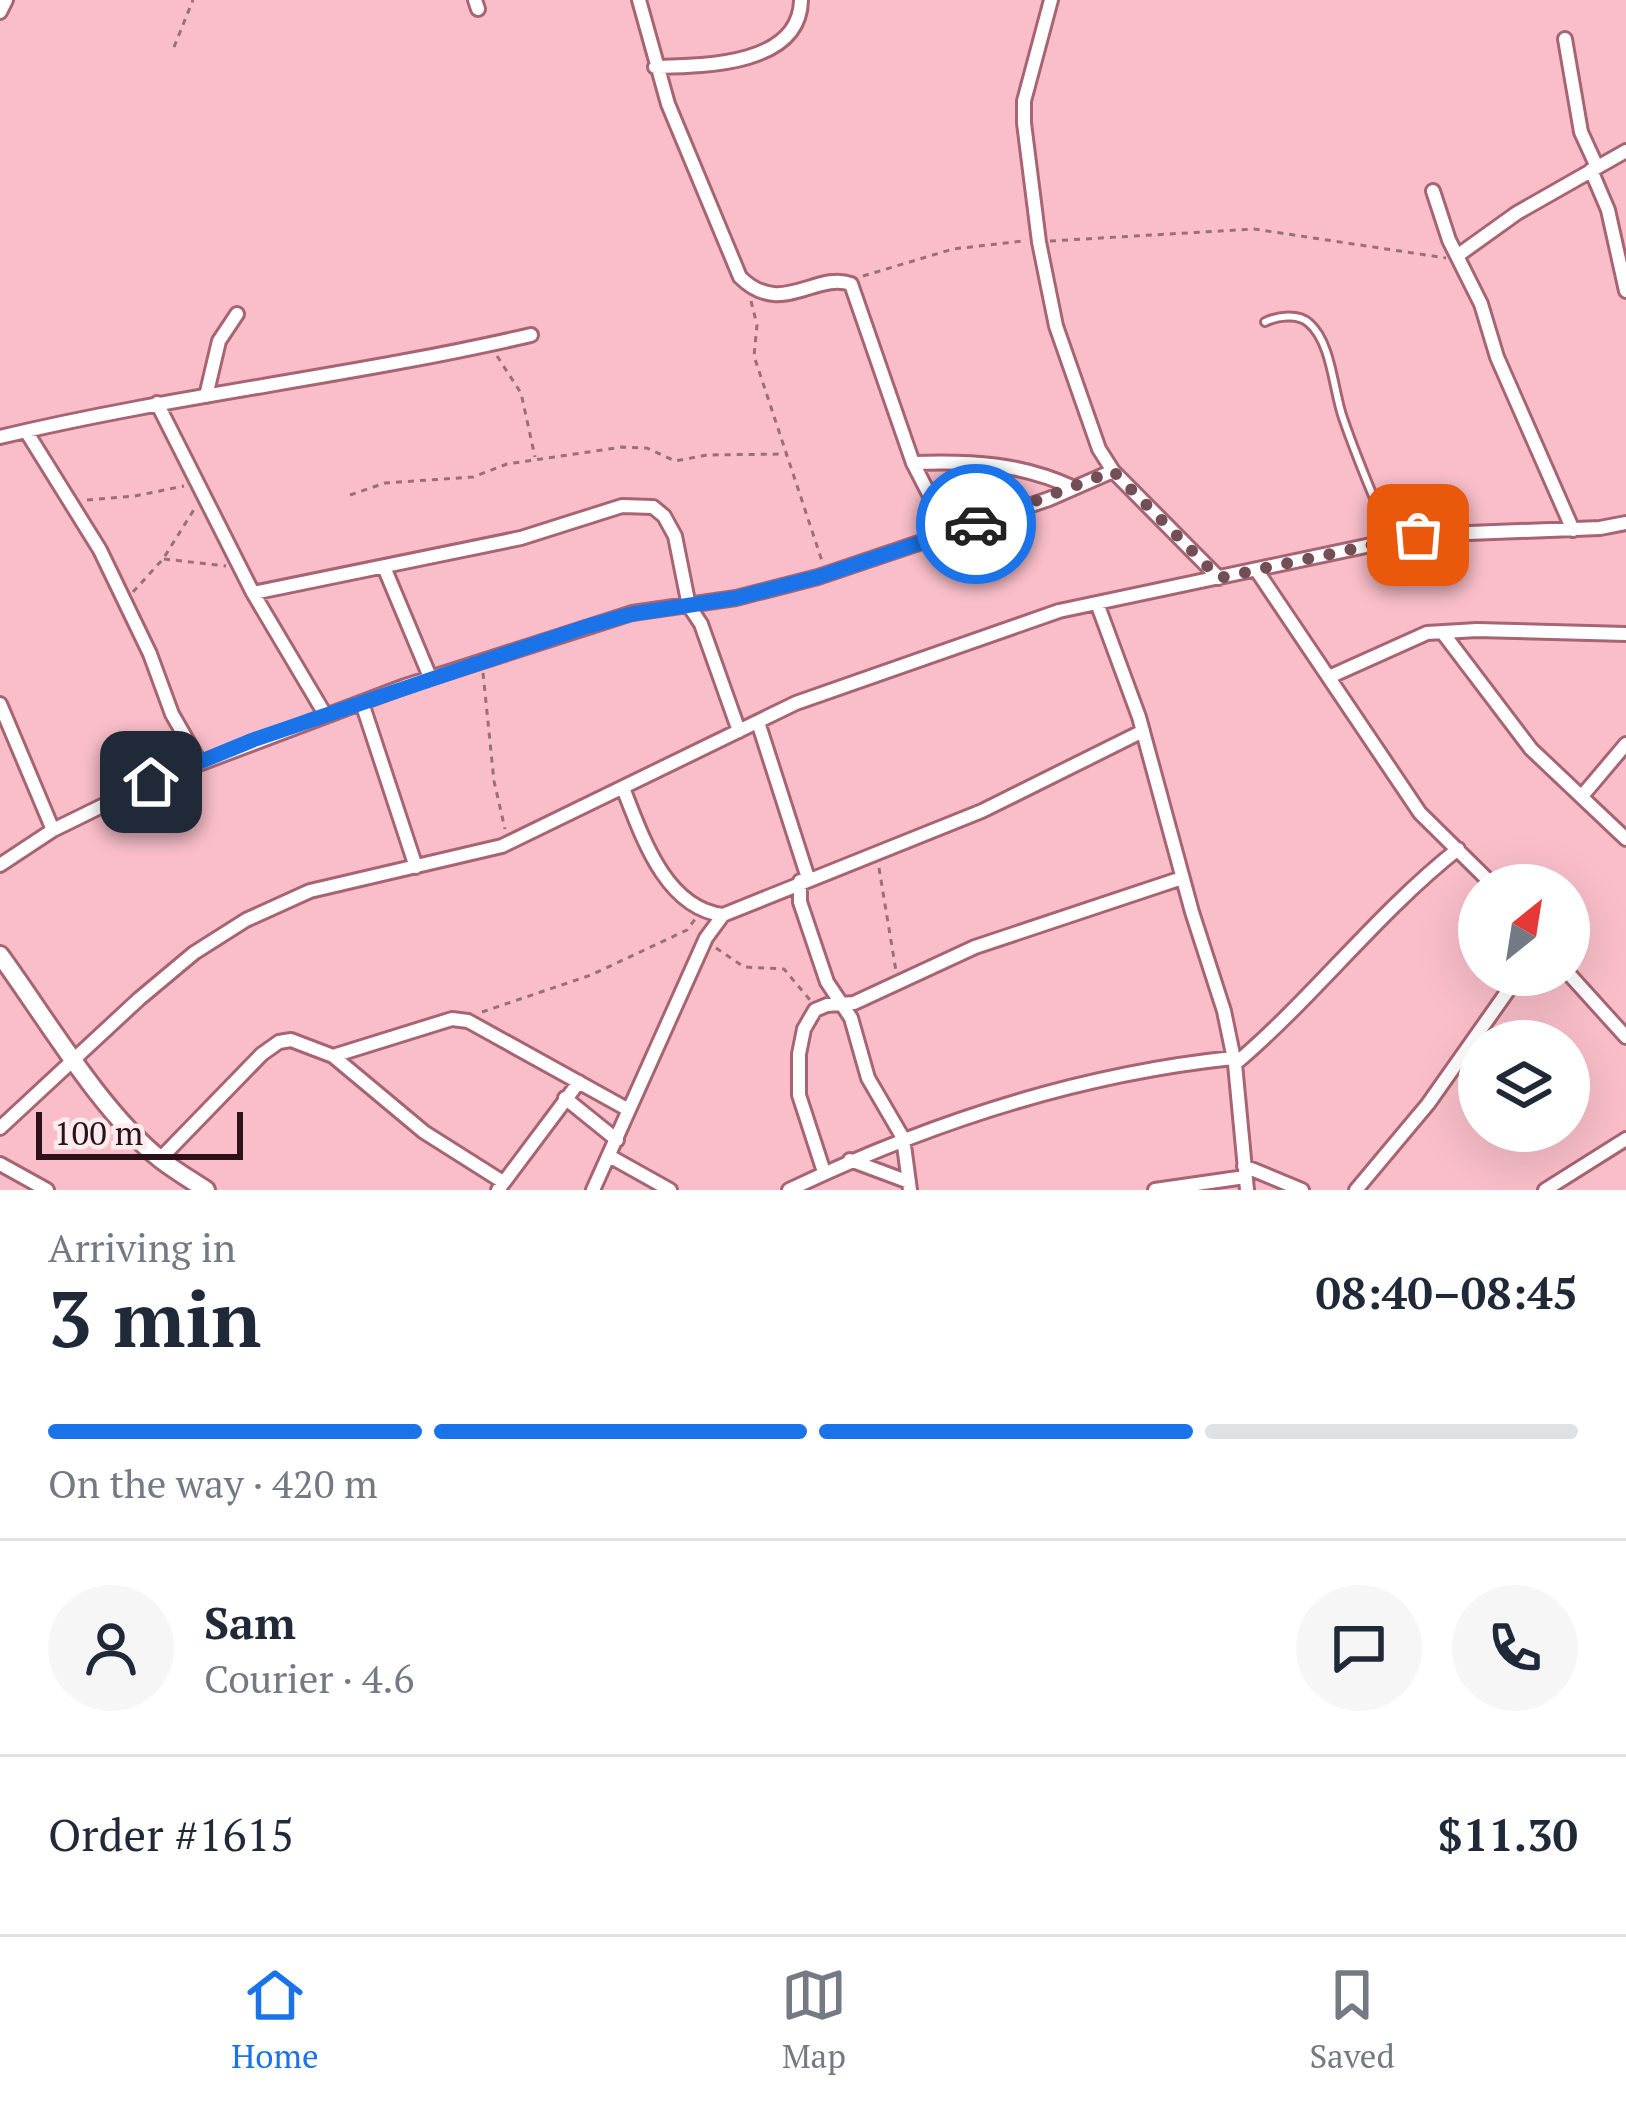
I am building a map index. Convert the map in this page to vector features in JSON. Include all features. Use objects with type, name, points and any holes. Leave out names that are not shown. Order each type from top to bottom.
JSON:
[{"type":"street","points":[[0,12],[6,0]]},
{"type":"street","points":[[640,0],[655,67],[740,277],[751,288],[788,294],[842,280],[851,284],[913,463],[948,531]]},
{"type":"street","points":[[655,67],[712,65],[767,49],[801,15],[801,0]]},
{"type":"street","points":[[1051,0],[1024,101],[1024,123],[1039,242],[1056,326],[1099,449],[1113,471],[1219,578]]},
{"type":"street","points":[[1565,39],[1581,132],[1601,188],[1626,291]]},
{"type":"street","points":[[1458,259],[1516,212],[1626,151]]},
{"type":"street","points":[[1433,191],[1574,530]]},
{"type":"street","points":[[206,396],[219,340],[236,314]]},
{"type":"street","points":[[0,437],[157,403],[248,391],[531,335]]},
{"type":"street","points":[[157,403],[238,566],[326,716]]},
{"type":"street","points":[[26,431],[100,550],[150,653],[172,714],[199,761]]},
{"type":"street","points":[[913,463],[981,462],[1016,467],[1074,488]]},
{"type":"street","points":[[0,866],[53,830],[199,761],[430,677],[632,614],[689,607],[828,574],[1113,471]]},
{"type":"street","points":[[253,593],[521,538],[622,506],[653,507],[675,536],[689,607],[701,624],[739,730]]},
{"type":"street","points":[[0,1128],[194,953],[245,920],[310,890],[509,842],[796,703],[995,632],[1097,603],[1390,539],[1626,524]]},
{"type":"street","points":[[384,567],[430,677]]},
{"type":"street","points":[[1256,571],[1420,812],[1472,864]]},
{"type":"street","points":[[1097,603],[1143,731],[1224,1011],[1246,1178]]},
{"type":"street","points":[[1329,677],[1427,632],[1626,634]]},
{"type":"street","points":[[1443,633],[1531,749],[1626,839]]},
{"type":"street","points":[[362,703],[416,867]]},
{"type":"street","points":[[0,704],[53,830]]},
{"type":"street","points":[[758,722],[804,880],[800,902],[827,982],[855,1025],[868,1078],[903,1138],[910,1186]]},
{"type":"street","points":[[593,1190],[706,938],[723,915],[982,811],[1143,731]]},
{"type":"street","points":[[1582,796],[1626,744]]},
{"type":"street","points":[[623,788],[656,862],[688,904],[723,915]]},
{"type":"street","points":[[789,1190],[903,1138],[1036,1096],[1176,1064],[1234,1061],[1294,1012],[1420,879],[1458,849]]},
{"type":"street","points":[[824,1172],[799,1095],[798,1077],[804,1029],[821,1006],[854,1003],[975,947],[1182,878]]},
{"type":"street","points":[[0,955],[136,1136],[199,1188]]},
{"type":"street","points":[[1356,1190],[1428,1104],[1504,996]]},
{"type":"street","points":[[1589,996],[1626,1037]]},
{"type":"street","points":[[332,1056],[452,1019],[466,1021],[627,1109]]},
{"type":"street","points":[[160,1159],[216,1098],[279,1042],[298,1041],[332,1056],[424,1132],[500,1186],[580,1082]]},
{"type":"street","points":[[565,1098],[617,1140]]},
{"type":"street","points":[[1545,1190],[1626,1138]]},
{"type":"street","points":[[611,1157],[670,1190]]},
{"type":"street","points":[[0,1160],[47,1190]]},
{"type":"street","points":[[850,1160],[910,1186]]},
{"type":"street","points":[[1155,1190],[1246,1178],[1302,1190]]},
{"type":"lane","points":[[1265,322],[1300,317],[1322,341],[1342,415],[1390,539]]},
{"type":"path","points":[[174,47],[193,0]]},
{"type":"path","points":[[842,280],[991,242],[1254,229],[1458,259]]},
{"type":"path","points":[[740,277],[756,314],[754,356],[828,574]]},
{"type":"path","points":[[488,345],[521,393],[536,460]]},
{"type":"path","points":[[350,495],[385,483],[473,477],[507,464],[634,446],[675,461],[707,454],[786,454]]},
{"type":"path","points":[[73,502],[136,496],[195,483]]},
{"type":"path","points":[[123,601],[163,559],[202,498]]},
{"type":"path","points":[[163,559],[238,566]]},
{"type":"path","points":[[486,658],[484,710],[499,810],[509,842]]},
{"type":"path","points":[[880,851],[879,879],[900,984]]},
{"type":"path","points":[[466,1021],[591,975],[688,930],[698,910]]},
{"type":"path","points":[[706,938],[744,967],[788,971],[806,998],[821,1006]]},
{"type":"way so far","points":[[976,524],[1113,471],[1219,578],[1418,535]]},
{"type":"route","points":[[151,782],[253,740],[585,627],[818,577],[976,524]]}]
